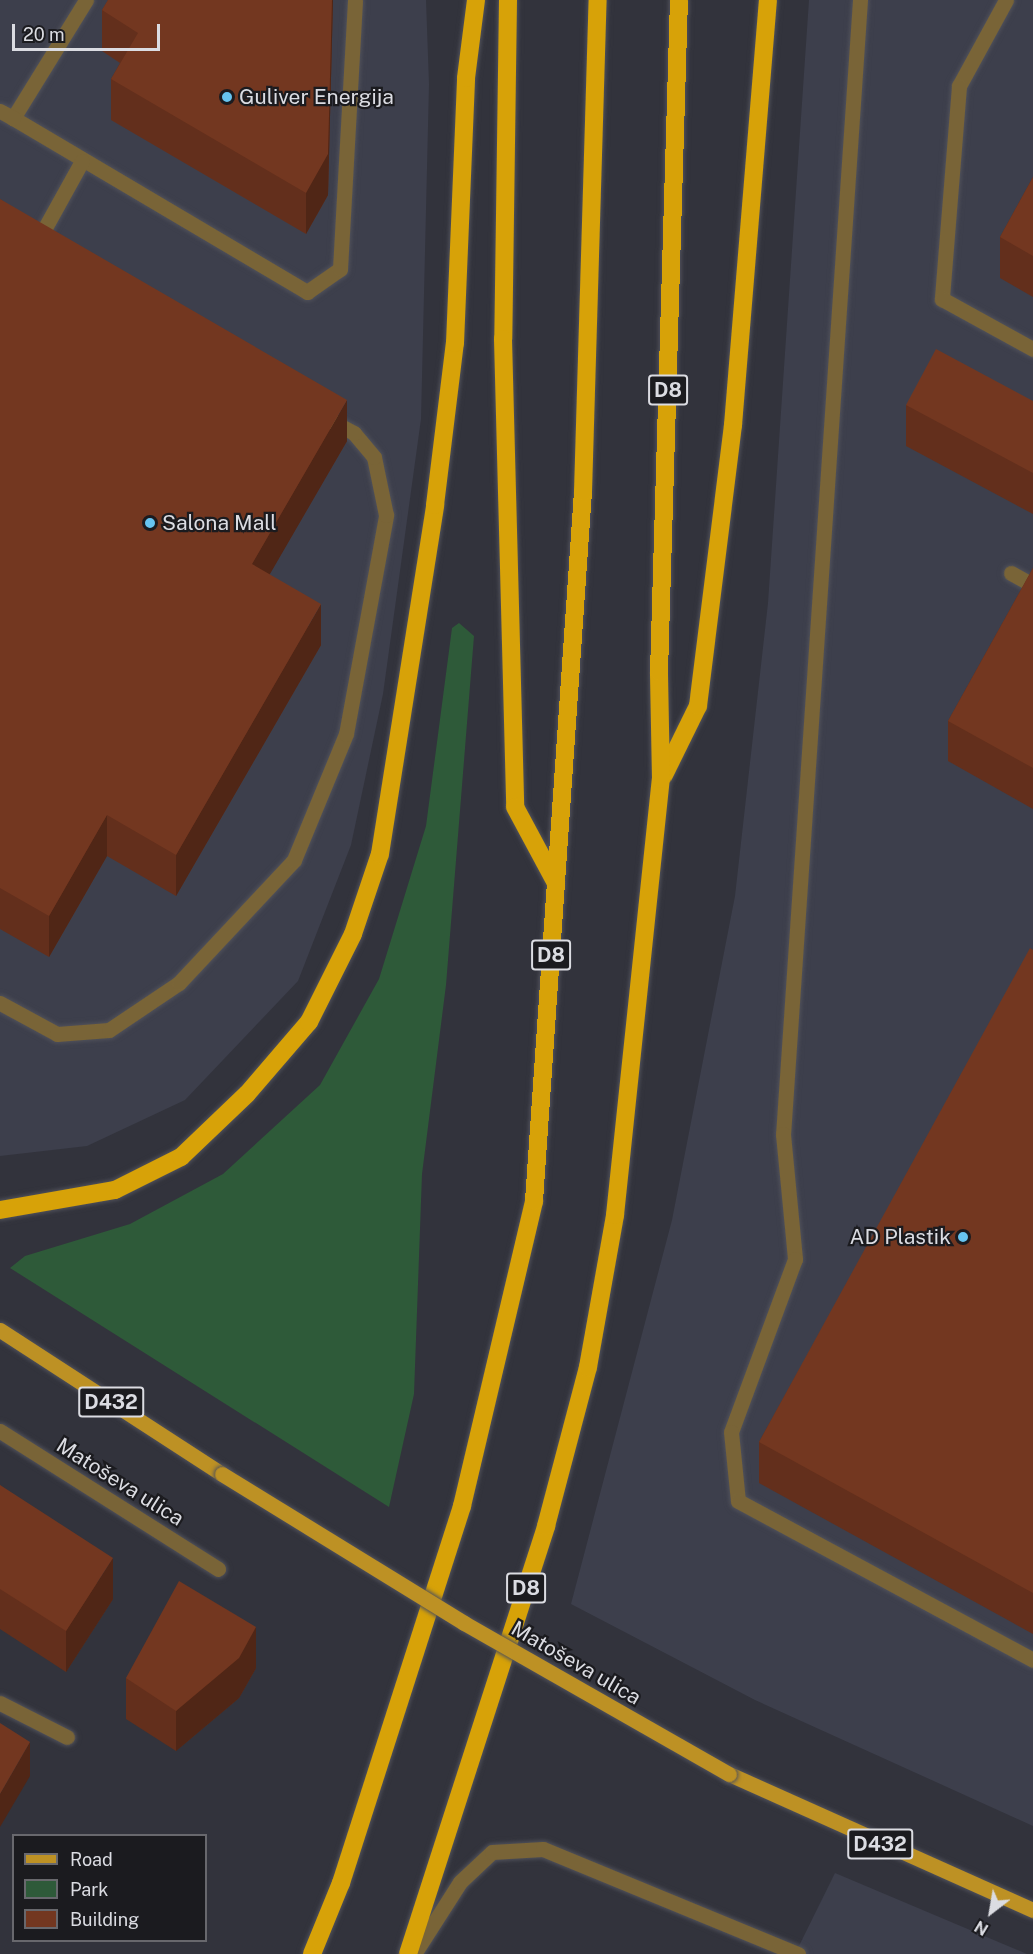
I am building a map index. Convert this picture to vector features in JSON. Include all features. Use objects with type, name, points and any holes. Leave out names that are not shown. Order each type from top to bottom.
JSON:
[{"type":"highway","points":[[0,1210],[115,1190],[181,1157],[247,1094],[309,1022],[353,934],[380,854],[403,732],[454,343],[466,78],[476,0]]},
{"type":"highway","points":[[508,0],[503,328],[515,807],[556,883]]},
{"type":"highway","name":"D8","points":[[312,1954],[341,1883],[462,1506],[531,1212],[583,492],[598,0]]},
{"type":"highway","name":"D8","points":[[408,1954],[546,1526],[588,1367],[615,1215],[662,779],[659,672],[679,0]]},
{"type":"highway","points":[[662,779],[698,706],[734,413],[768,0]]},
{"type":"main road","name":"Matoševa ulica","points":[[0,1330],[222,1474],[464,1623],[729,1774],[1033,1910]]},
{"type":"street","points":[[86,0],[6,115],[307,292],[340,269],[355,0]]},
{"type":"street","points":[[860,0],[783,1134],[795,1259],[731,1431],[738,1501],[1033,1660]]},
{"type":"street","points":[[1006,0],[959,86],[942,299],[1033,349]]},
{"type":"street","points":[[16,240],[38,252],[82,161]]},
{"type":"street","points":[[0,1003],[57,1034],[109,1030],[179,982],[294,861],[346,734],[386,515],[374,457],[354,433],[318,413]]},
{"type":"street","points":[[1011,573],[1033,585]]},
{"type":"street","name":"Matoševa ulica","points":[[0,1431],[218,1569]]},
{"type":"street","points":[[0,1703],[67,1737]]},
{"type":"street","points":[[414,1954],[460,1882],[492,1852],[543,1849],[673,1899],[798,1954]]},
{"type":"shaded area","points":[[0,0],[426,0],[429,84],[421,419],[383,694],[351,845],[298,981],[185,1100],[87,1146],[0,1156]]},
{"type":"shaded area","name":"AD Plastik","points":[[809,0],[1033,0],[1033,1826],[755,1700],[571,1604],[672,1220],[735,896],[768,603]]},
{"type":"shaded area","points":[[835,1873],[1027,1954],[795,1954]]},
{"type":"green space","points":[[459,623],[474,636],[446,985],[422,1174],[414,1394],[389,1507],[10,1268],[25,1256],[130,1224],[223,1174],[320,1085],[379,979],[426,826],[452,628]]},
{"type":"building","name":"Guliver Energija","points":[[108,0],[332,0],[328,154],[306,193],[111,79],[138,33],[102,10]]},
{"type":"building","points":[[1033,177],[1033,256],[1000,237]]},
{"type":"building","name":"Salona Mall","points":[[0,199],[347,400],[252,564],[321,604],[176,855],[107,815],[49,916],[0,888]]},
{"type":"building","points":[[936,349],[1033,401],[1033,473],[906,405]]},
{"type":"building","points":[[1033,568],[1033,768],[948,721]]},
{"type":"building","name":"AD Plastik","points":[[1030,948],[1033,950],[1033,1593],[759,1442]]},
{"type":"building","points":[[0,1485],[113,1558],[66,1631],[0,1589]]},
{"type":"building","points":[[179,1581],[256,1627],[239,1658],[176,1711],[126,1678]]},
{"type":"building","points":[[0,1723],[30,1742],[0,1794]]},
{"type":"place","name":"Guliver Energija","points":[[227,97]]},
{"type":"place","name":"Salona Mall","points":[[150,523]]},
{"type":"place","name":"AD Plastik","points":[[963,1237]]}]
